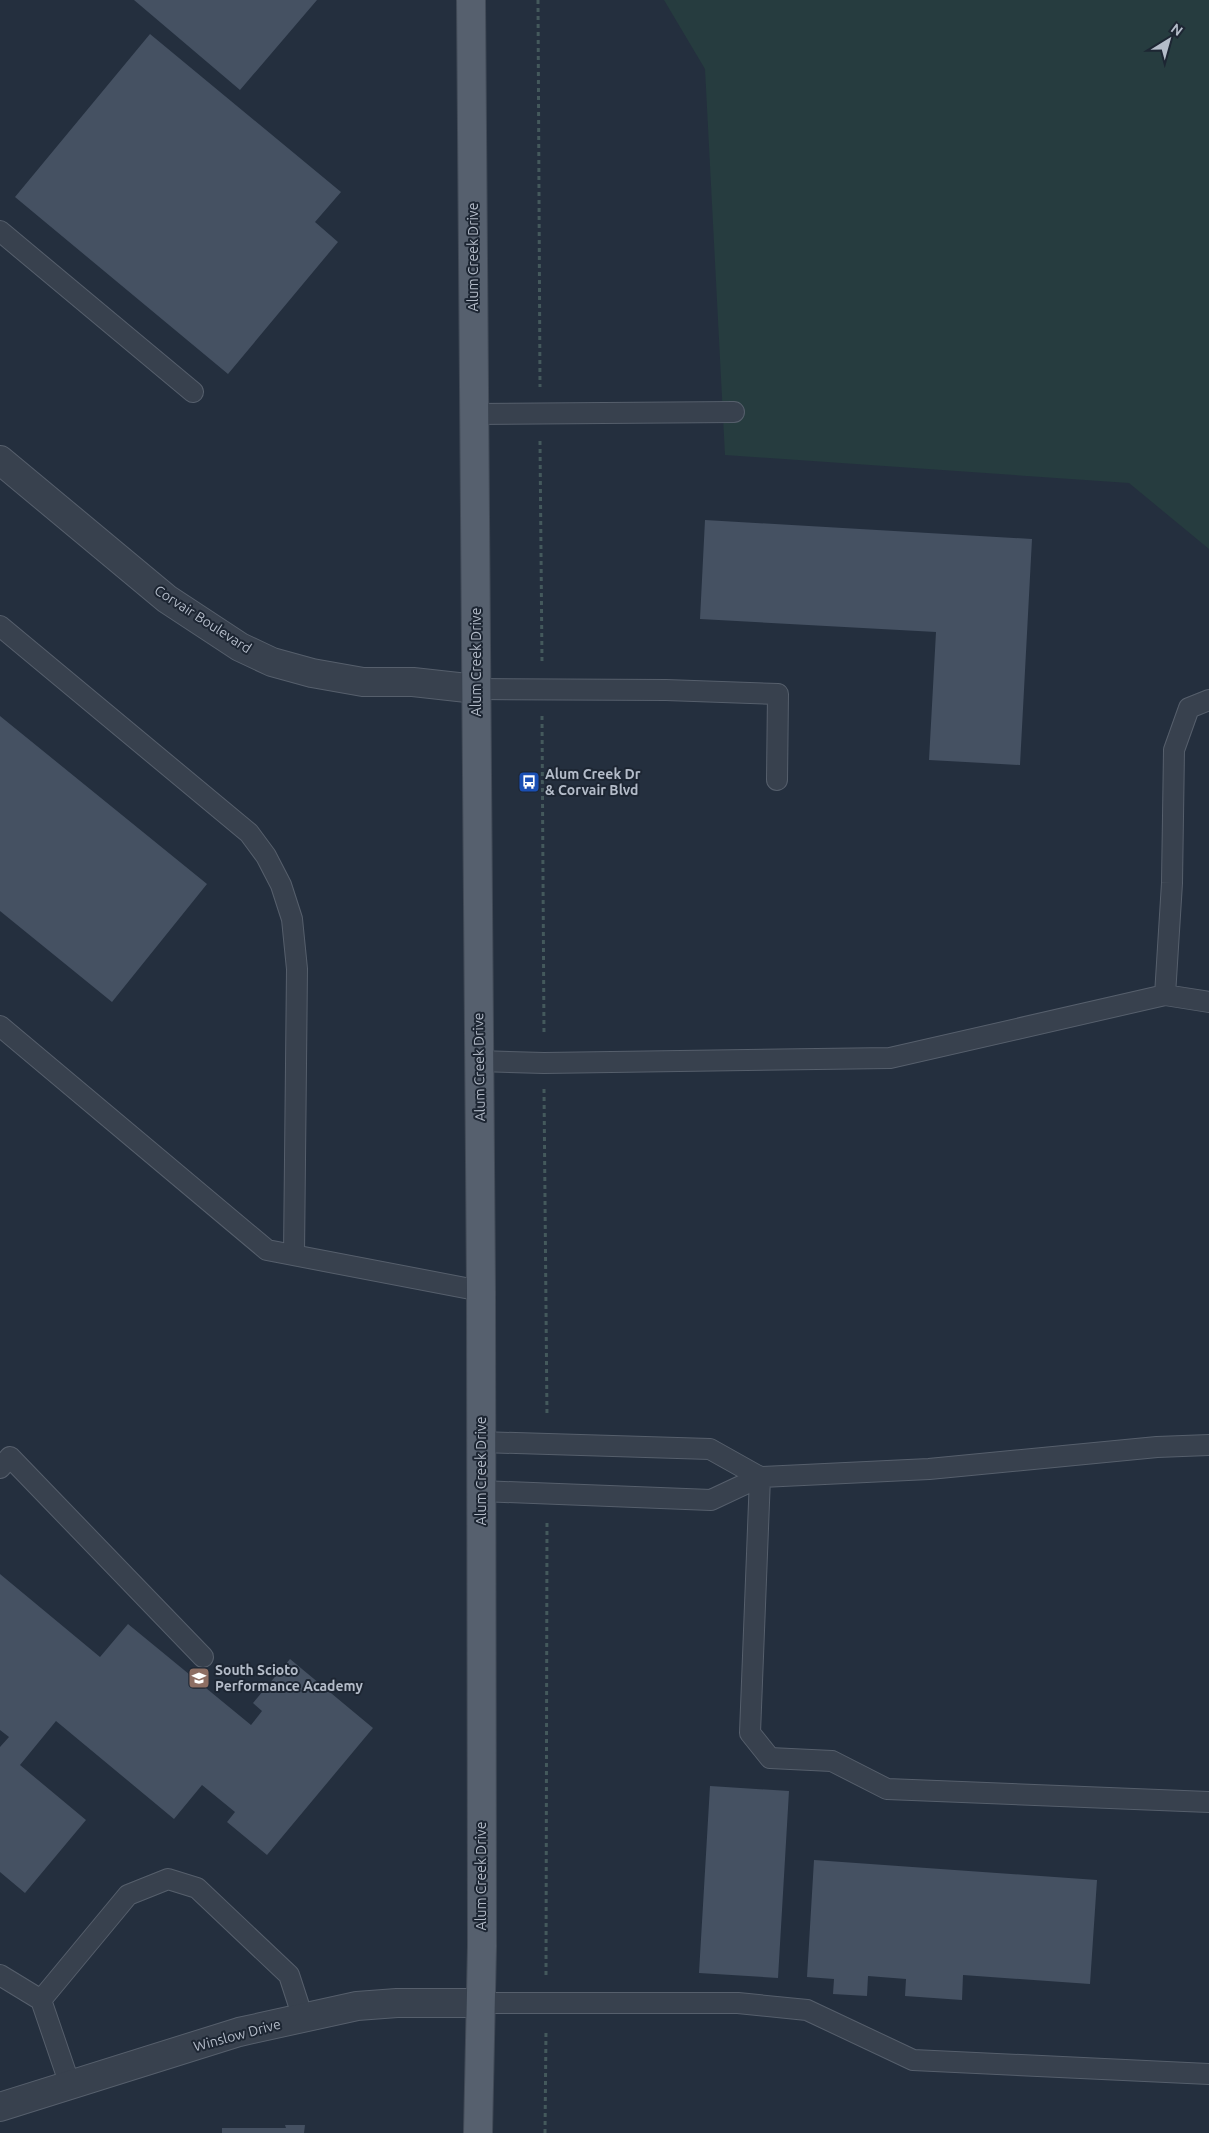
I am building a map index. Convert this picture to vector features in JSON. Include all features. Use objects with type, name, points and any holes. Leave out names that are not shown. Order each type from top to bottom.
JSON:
[{"type":"main road","name":"Alum Creek Drive","points":[[471,0],[481,1291],[481,2003],[478,2133]]},
{"type":"street","name":"Corvair Boulevard","points":[[0,460],[167,599],[240,647],[272,662],[363,682],[413,682],[476,689]]},
{"type":"street","name":"Winslow Drive","points":[[0,2107],[239,2032],[357,2006],[397,2003],[481,2003]]},
{"type":"lane","points":[[0,231],[193,392]]},
{"type":"lane","points":[[474,414],[734,412]]},
{"type":"lane","points":[[0,626],[249,833],[266,856],[281,885],[292,919],[297,969],[294,1255]]},
{"type":"lane","points":[[476,689],[675,690],[778,694],[777,780]]},
{"type":"lane","points":[[1165,995],[1172,883],[1174,750],[1189,708],[1209,700]]},
{"type":"lane","points":[[479,1061],[544,1063],[890,1058],[1165,995],[1209,1002]]},
{"type":"lane","points":[[0,1026],[267,1250],[481,1291]]},
{"type":"lane","points":[[481,1442],[710,1449],[760,1477]]},
{"type":"lane","points":[[481,1491],[711,1500],[760,1477],[929,1469],[1147,1448],[1209,1445]]},
{"type":"lane","points":[[0,1468],[10,1457],[203,1657]]},
{"type":"lane","points":[[760,1477],[750,1733],[770,1758],[832,1761],[887,1789],[1209,1802]]},
{"type":"lane","points":[[41,2000],[128,1895],[168,1880],[197,1888],[289,1975],[303,2018]]},
{"type":"lane","points":[[0,1975],[41,2000],[70,2085]]},
{"type":"lane","points":[[481,2003],[738,2003],[807,2010],[913,2060],[1209,2074]]},
{"type":"green space","points":[[664,0],[1209,0],[1209,549],[1129,483],[725,455],[705,69]]},
{"type":"building","points":[[134,0],[317,0],[240,90]]},
{"type":"building","points":[[150,34],[341,192],[315,222],[338,242],[228,374],[15,197]]},
{"type":"building","points":[[705,520],[1032,539],[1020,765],[929,760],[936,632],[700,619]]},
{"type":"building","points":[[0,716],[207,884],[112,1002],[0,911]]},
{"type":"building","points":[[0,1574],[100,1657],[128,1624],[251,1725],[262,1711],[253,1703],[290,1659],[373,1728],[267,1855],[227,1822],[235,1812],[202,1785],[174,1819],[56,1721],[20,1765],[86,1820],[25,1893],[0,1872],[0,1747],[9,1737],[0,1730]]},
{"type":"building","points":[[710,1786],[789,1791],[778,1978],[699,1973]]},
{"type":"building","points":[[814,1860],[1097,1880],[1090,1984],[963,1975],[962,2000],[905,1996],[906,1979],[868,1976],[867,1996],[833,1994],[834,1979],[807,1977]]},
{"type":"building","points":[[285,2125],[305,2125],[304,2133],[222,2133],[222,2128],[286,2128]]},
{"type":"place","name":"Alum Creek Dr & Corvair Blvd","points":[[529,782]]},
{"type":"place","name":"South Scioto Performance Academy","points":[[199,1678]]}]
